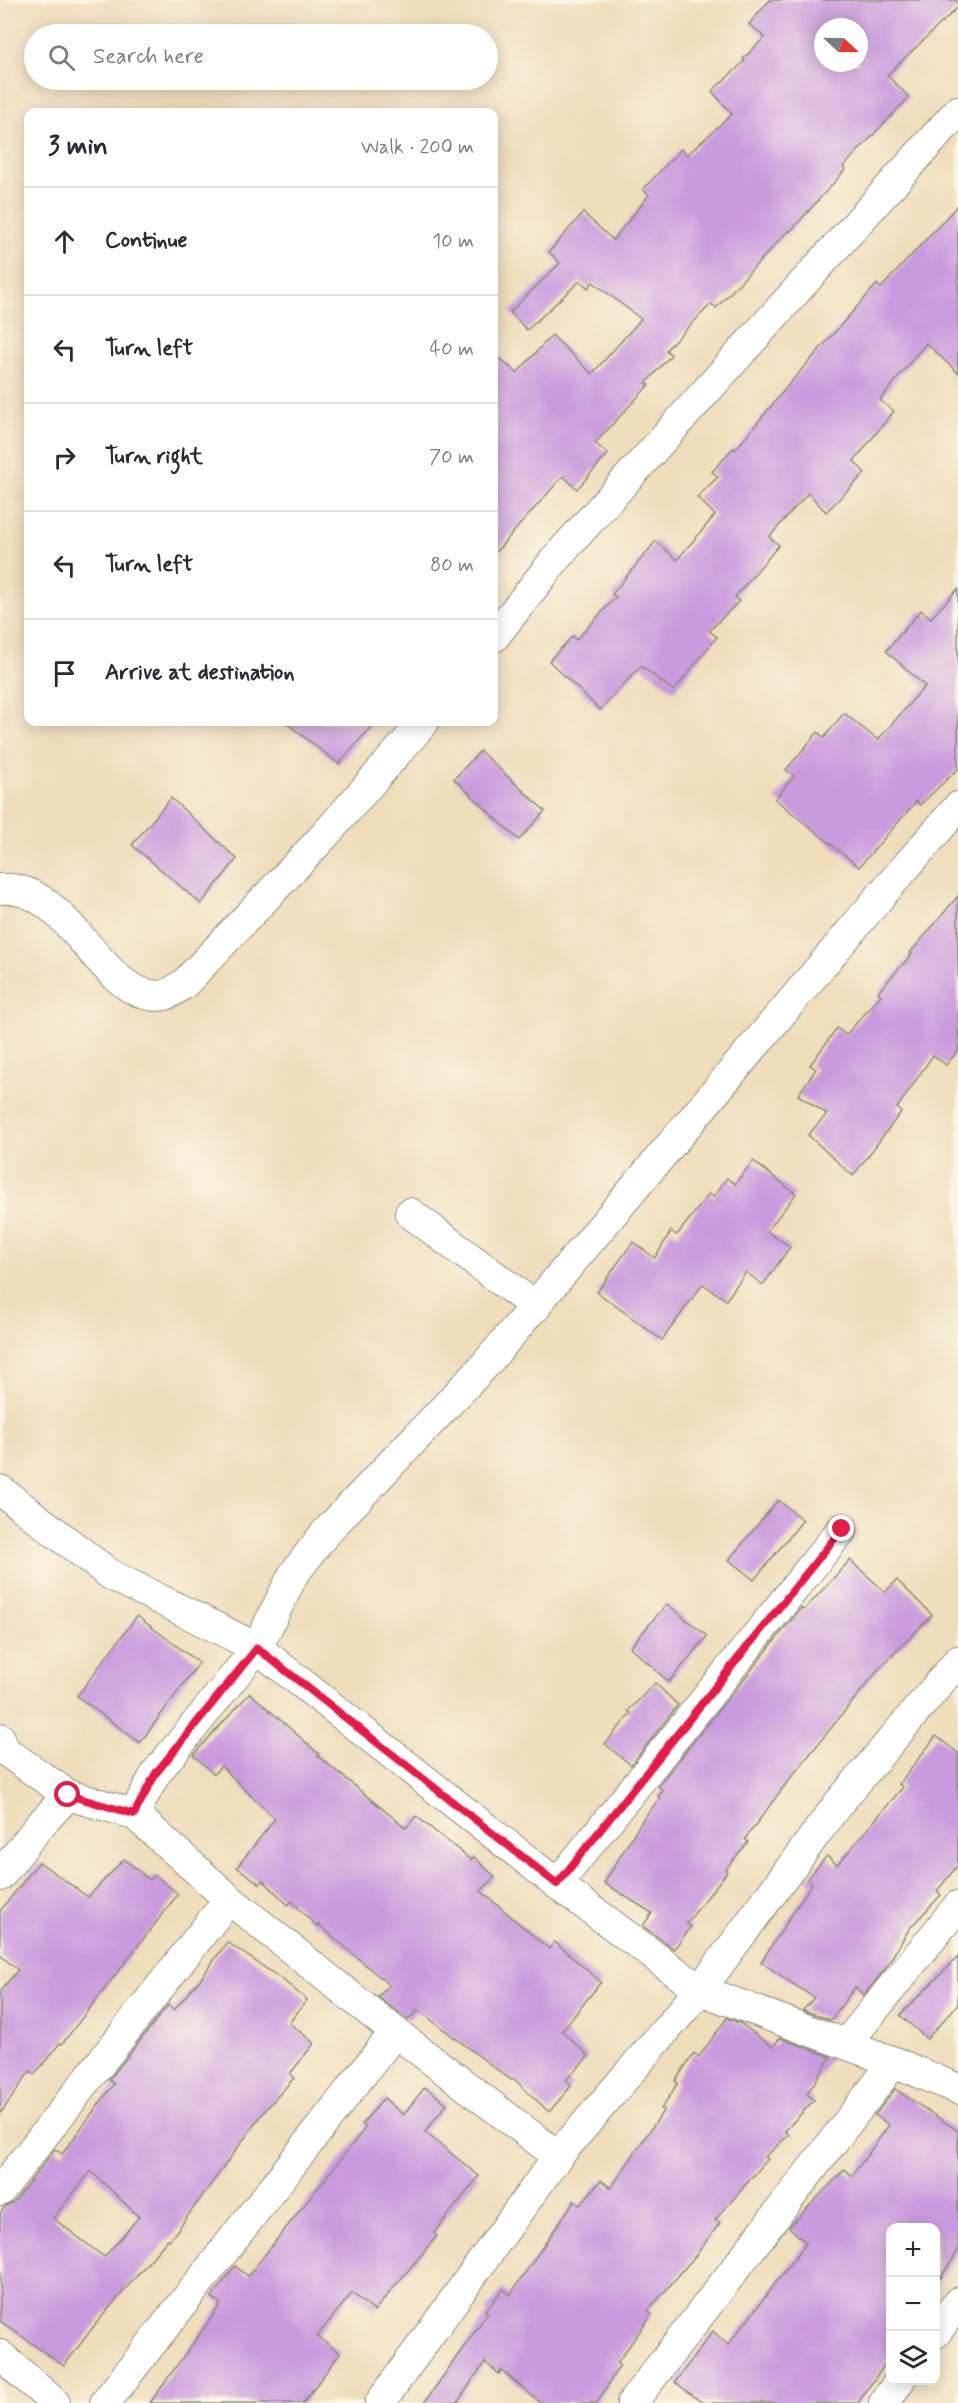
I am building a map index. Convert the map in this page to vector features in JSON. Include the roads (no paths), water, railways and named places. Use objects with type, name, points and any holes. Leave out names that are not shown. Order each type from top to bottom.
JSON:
[{"type":"street","points":[[498,632],[557,557],[958,111]]},
{"type":"street","points":[[4,885],[52,908],[112,973],[130,988],[150,994],[166,995],[185,983],[202,966],[324,835],[420,726]]},
{"type":"street","points":[[134,1814],[156,1773],[257,1648],[293,1575],[326,1532],[439,1415],[536,1307],[883,893],[958,807]]},
{"type":"street","points":[[410,1213],[536,1307]]},
{"type":"street","points":[[0,1490],[111,1575],[257,1648],[557,1884],[700,1990],[894,2062],[958,2089]]},
{"type":"street","points":[[557,1884],[842,1529]]},
{"type":"street","points":[[380,2403],[558,2156],[700,1990],[838,1804],[958,1661]]},
{"type":"street","points":[[0,1738],[4,1750],[68,1795],[134,1814],[229,1899],[395,2032],[558,2156]]},
{"type":"street","points":[[0,1876],[39,1826],[68,1795]]},
{"type":"street","points":[[0,2191],[229,1899]]},
{"type":"street","points":[[846,2044],[958,1906]]},
{"type":"street","points":[[105,2403],[395,2032]]},
{"type":"street","points":[[632,2403],[894,2062]]},
{"type":"street","points":[[937,2331],[958,2302]]},
{"type":"street","points":[[0,2355],[55,2403]]},
{"type":"street","points":[[884,2403],[897,2385]]}]
